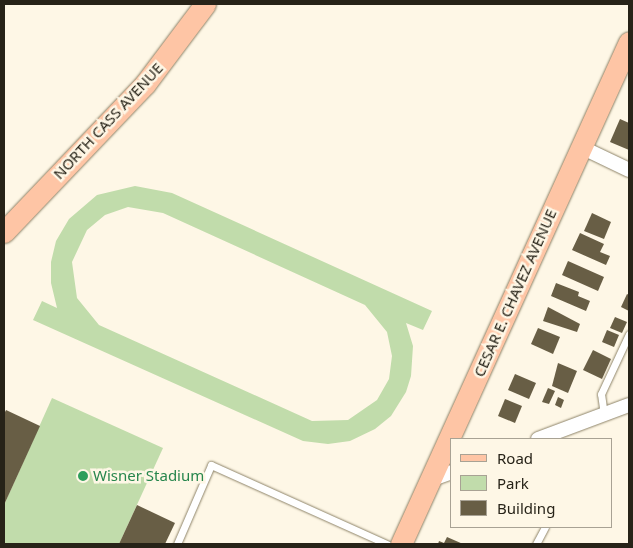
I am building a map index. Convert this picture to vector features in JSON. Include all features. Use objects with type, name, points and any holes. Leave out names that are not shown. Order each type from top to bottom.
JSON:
[{"type":"main road","name":"NORTH CASS AVENUE","points":[[4,232],[145,84],[205,4]]},
{"type":"main road","name":"CESAR E. CHAVEZ AVENUE","points":[[401,544],[629,42]]},
{"type":"street","points":[[581,147],[629,170]]},
{"type":"street","points":[[541,438],[629,405]]},
{"type":"street","points":[[430,480],[450,473]]},
{"type":"lane","points":[[604,415],[601,394],[629,334]]},
{"type":"lane","points":[[177,544],[211,465],[386,544]]},
{"type":"lane","points":[[536,544],[544,528]]},
{"type":"green space","points":[[135,186],[172,193],[432,311],[423,330],[406,323],[413,346],[411,376],[406,392],[391,416],[375,429],[350,441],[328,444],[303,441],[33,320],[42,301],[57,308],[51,283],[51,262],[56,241],[69,219],[97,195]],"holes":[[[128,207],[163,213],[365,305],[387,332],[392,356],[389,379],[377,400],[348,420],[312,421],[99,325],[77,298],[72,262],[87,230],[105,215]]]},
{"type":"green space","name":"Wisner Stadium","points":[[52,398],[163,448],[119,544],[4,544],[4,505]]},
{"type":"building","points":[[620,119],[629,123],[629,150],[610,142]]},
{"type":"building","points":[[592,213],[611,222],[604,239],[584,231]]},
{"type":"building","points":[[580,233],[604,244],[600,252],[610,256],[606,265],[572,250]]},
{"type":"building","points":[[568,261],[604,277],[598,291],[562,275]]},
{"type":"building","points":[[556,283],[579,292],[578,296],[590,301],[586,311],[551,296]]},
{"type":"building","points":[[627,294],[629,295],[629,311],[621,307]]},
{"type":"building","points":[[548,307],[580,324],[577,332],[543,321]]},
{"type":"building","points":[[615,317],[627,322],[622,333],[610,328]]},
{"type":"building","points":[[538,328],[560,337],[553,354],[531,344]]},
{"type":"building","points":[[607,330],[619,335],[614,347],[602,342]]},
{"type":"building","points":[[593,350],[611,359],[602,379],[583,370]]},
{"type":"building","points":[[558,363],[577,371],[568,393],[552,386]]},
{"type":"building","points":[[515,374],[536,383],[529,399],[508,390]]},
{"type":"building","points":[[548,388],[555,391],[549,404],[542,402]]},
{"type":"building","points":[[558,397],[564,400],[561,408],[555,405]]},
{"type":"building","points":[[505,399],[522,406],[515,423],[498,416]]},
{"type":"building","points":[[6,410],[40,426],[4,505],[4,414]]},
{"type":"building","points":[[137,505],[175,523],[165,544],[119,544]]},
{"type":"building","points":[[447,537],[463,544],[438,544],[439,541],[444,543]]},
{"type":"place","name":"Wisner Stadium","points":[[83,476]]}]
